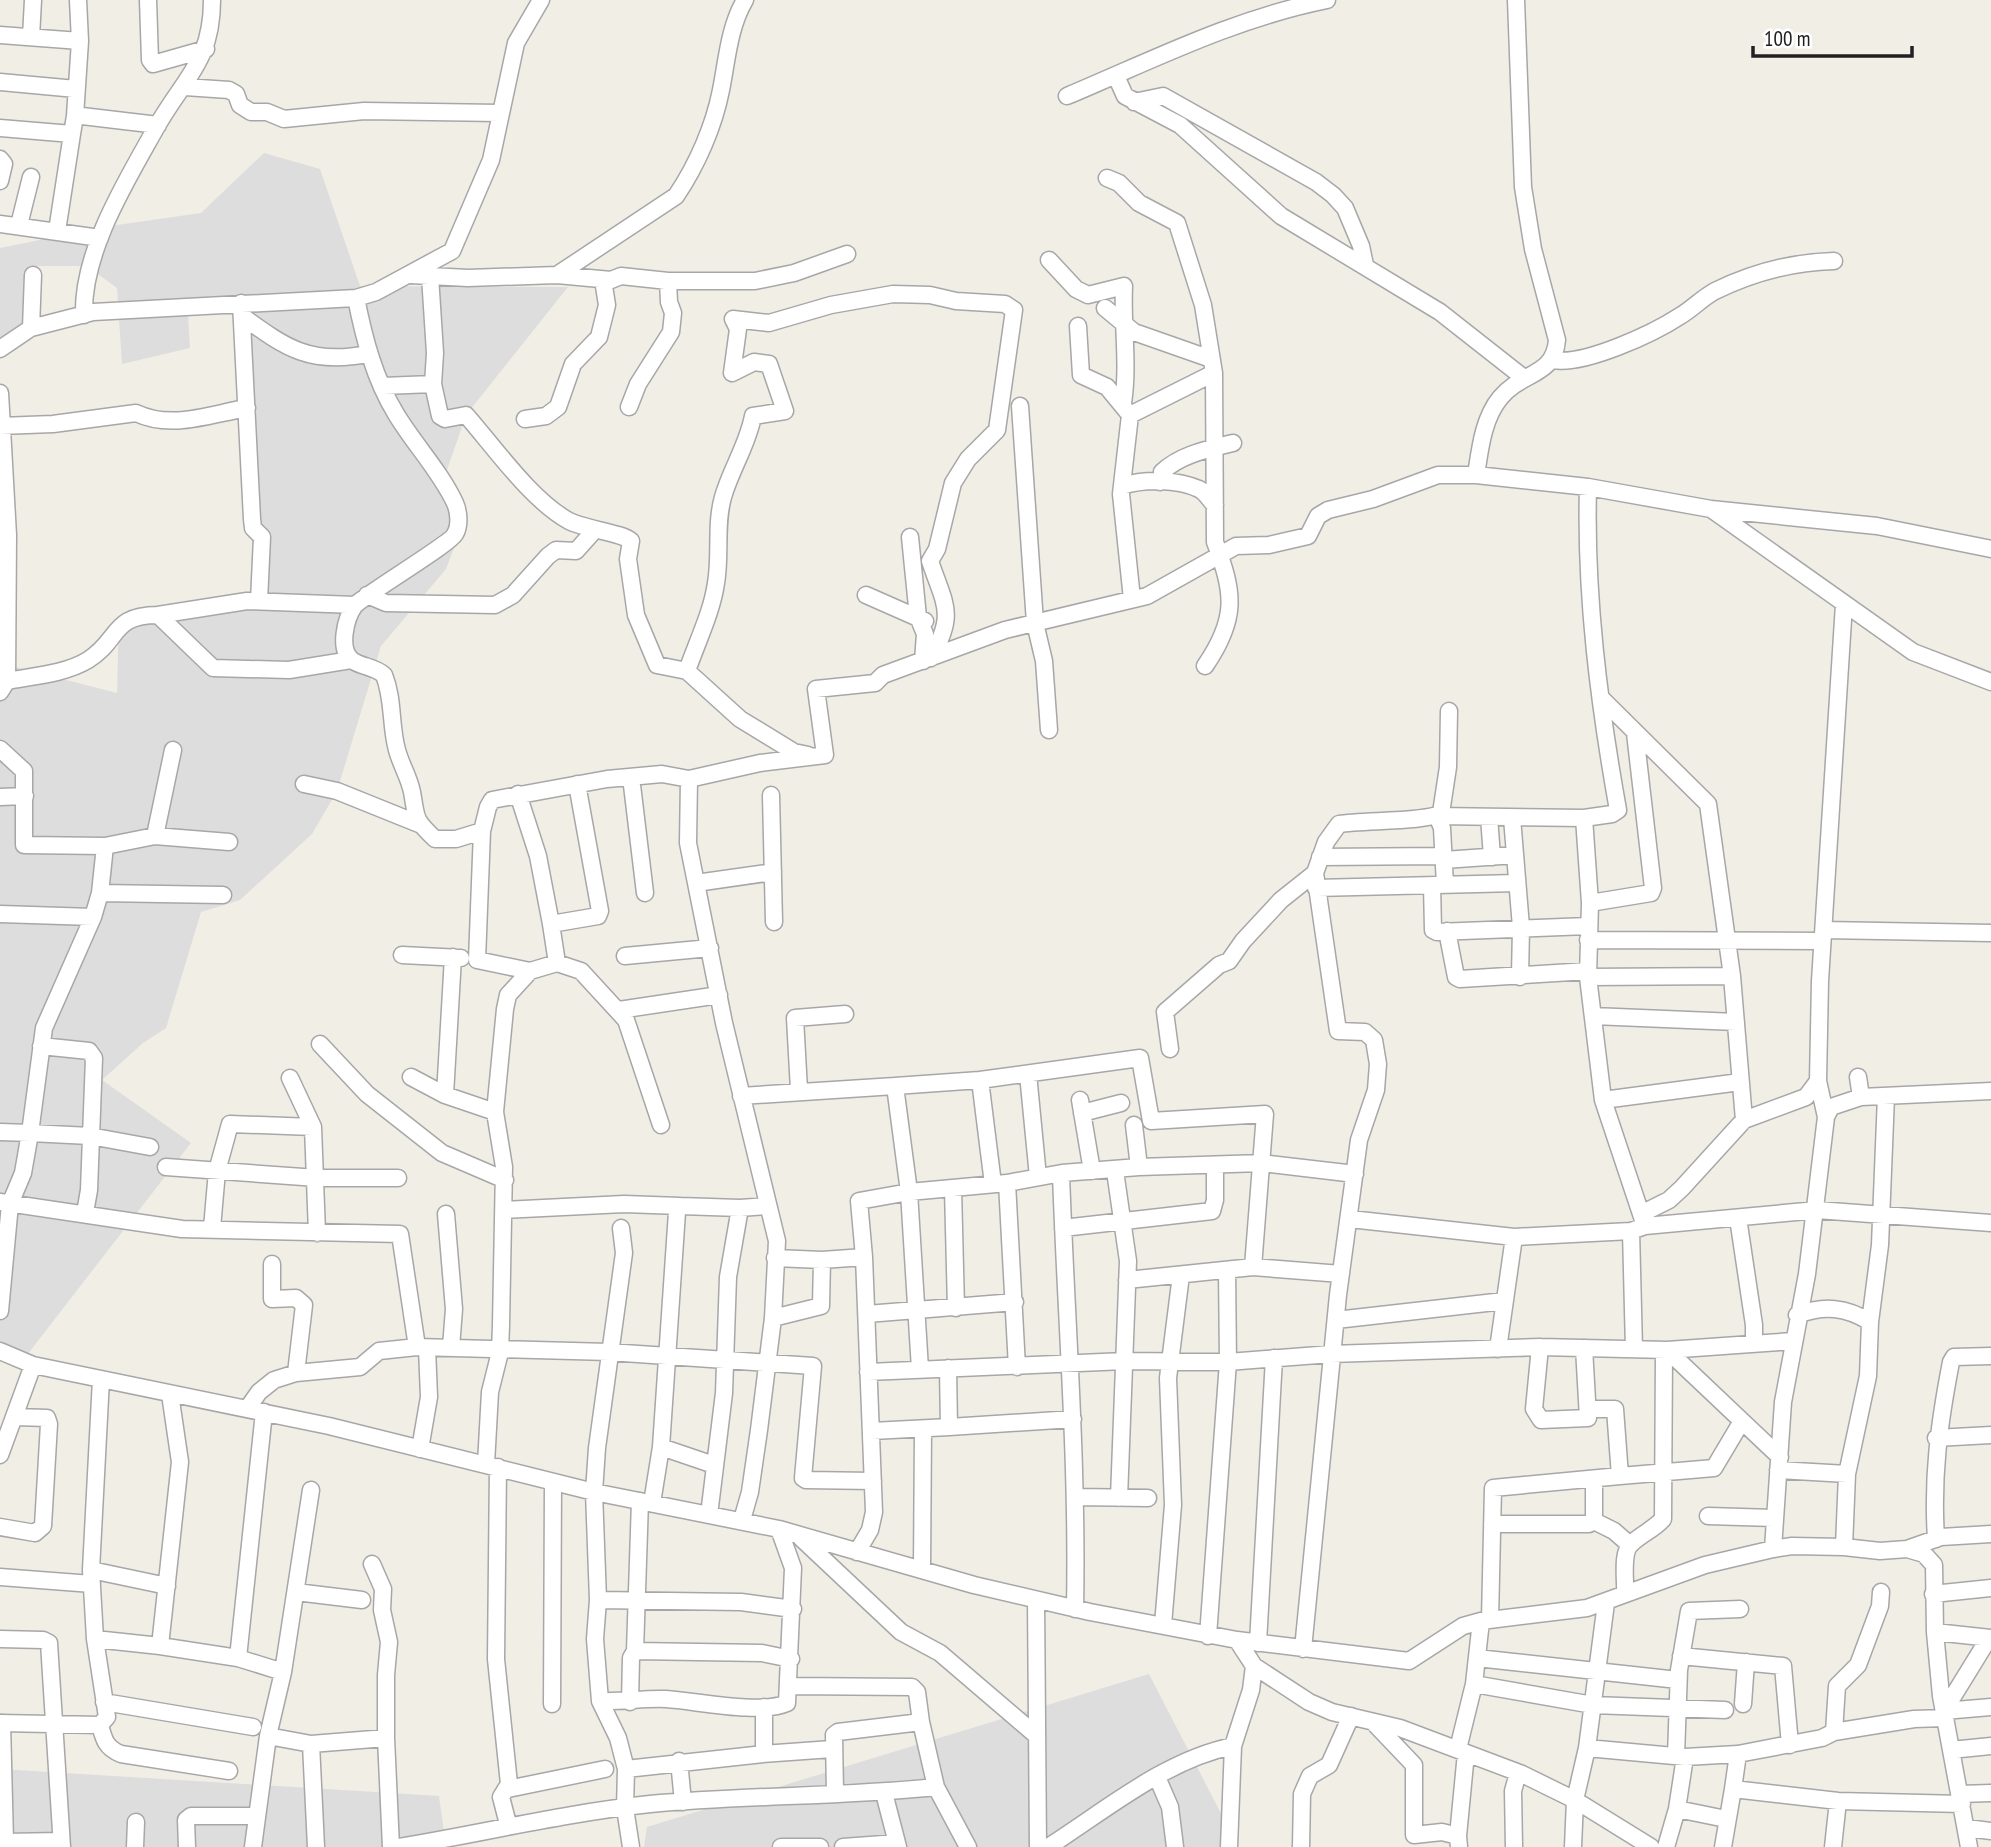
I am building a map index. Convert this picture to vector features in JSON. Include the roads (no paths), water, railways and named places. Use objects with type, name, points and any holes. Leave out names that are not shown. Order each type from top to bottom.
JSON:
[{"type":"street","points":[[31,37],[33,0]]},
{"type":"street","points":[[57,231],[75,116],[80,41],[78,0]]},
{"type":"street","points":[[148,0],[150,60],[153,64],[206,49]]},
{"type":"street","points":[[85,315],[84,294],[100,238],[158,125],[185,87],[206,49],[212,0]]},
{"type":"street","points":[[0,349],[8,335],[85,315],[242,310],[356,298],[376,292],[452,251],[491,160],[516,43],[541,0]]},
{"type":"street","points":[[557,275],[676,195],[681,188],[710,127],[721,92],[728,47],[745,0]]},
{"type":"street","points":[[1067,96],[1266,7],[1327,0]]},
{"type":"street","points":[[1516,0],[1523,187],[1533,249],[1557,340],[1553,360]]},
{"type":"street","points":[[0,35],[80,41]]},
{"type":"street","points":[[1116,76],[1125,96],[1188,131],[1281,216],[1440,313],[1524,378]]},
{"type":"street","points":[[0,82],[76,89]]},
{"type":"street","points":[[185,87],[229,90],[236,94],[240,105],[251,112],[267,112],[284,119],[364,111],[456,115],[500,113]]},
{"type":"street","points":[[1134,102],[1163,96],[1316,181],[1345,208],[1361,246],[1364,265]]},
{"type":"street","points":[[75,116],[158,125]]},
{"type":"street","points":[[0,128],[72,134]]},
{"type":"street","points":[[0,159],[4,164],[0,181]]},
{"type":"street","points":[[19,225],[31,177]]},
{"type":"street","points":[[1107,178],[1119,183],[1139,203],[1177,223],[1203,305],[1212,366],[1215,541],[1226,566],[1231,606],[1222,634],[1205,666]]},
{"type":"street","points":[[0,223],[100,238]]},
{"type":"street","points":[[410,275],[557,275],[603,279],[621,276],[668,281],[755,281],[794,273],[847,254]]},
{"type":"street","points":[[1049,260],[1076,289],[1088,295],[1124,286],[1122,323],[1127,354],[1122,486],[1132,599]]},
{"type":"street","points":[[1476,475],[1483,434],[1499,399],[1524,378],[1553,360],[1578,359],[1623,343],[1666,324],[1712,293],[1753,275],[1793,263],[1835,261]]},
{"type":"street","points":[[31,327],[33,275]]},
{"type":"street","points":[[430,276],[435,353],[433,384],[440,416],[445,419],[466,415],[551,508],[569,521],[594,531],[626,536],[631,541],[628,559],[636,615],[657,665],[687,671],[740,719],[794,752],[816,757]]},
{"type":"street","points":[[526,419],[546,416],[558,407],[573,364],[599,337],[607,305],[603,279]]},
{"type":"street","points":[[629,407],[638,384],[671,332],[673,313],[669,302],[668,281]]},
{"type":"street","points":[[687,671],[713,598],[720,542],[719,517],[724,495],[750,432],[753,416],[785,411],[769,364],[754,362],[732,373],[738,329],[733,319],[769,323],[831,305],[893,295],[930,295],[956,301],[1005,304],[1014,310],[997,430],[968,459],[953,483],[937,549],[930,561],[943,594],[947,617],[945,632],[927,659]]},
{"type":"street","points":[[356,298],[368,354],[394,412],[452,498],[458,516],[456,534],[448,543],[361,600],[349,613],[345,631],[346,652],[351,660],[384,675],[391,692],[397,750],[412,793],[412,809],[419,824]]},
{"type":"street","points":[[1105,309],[1134,332],[1212,366]]},
{"type":"street","points":[[242,310],[293,352],[342,359],[368,354]]},
{"type":"street","points":[[242,310],[253,528],[261,537],[259,601]]},
{"type":"street","points":[[1078,326],[1081,375],[1107,387],[1126,409]]},
{"type":"street","points":[[1126,409],[1212,366]]},
{"type":"street","points":[[383,386],[433,384]]},
{"type":"street","points":[[0,393],[4,687],[85,662],[100,651],[125,621],[135,616],[259,601],[361,600],[495,605],[513,595],[556,550],[576,551],[594,531]]},
{"type":"street","points":[[1020,406],[1035,623],[1044,661],[1049,730]]},
{"type":"street","points":[[1,426],[53,424],[136,413],[148,418],[179,422],[247,408]]},
{"type":"street","points":[[1160,482],[1164,477],[1163,471],[1169,465],[1233,443]]},
{"type":"street","points":[[477,960],[482,831],[492,800],[631,777],[662,775],[688,779],[760,763],[825,755],[816,689],[875,683],[883,675],[1005,630],[1147,596],[1186,577],[1236,546],[1296,541],[1308,536],[1318,516],[1328,510],[1373,499],[1438,475],[1476,475],[1588,487],[1711,509],[1877,526],[1991,549]]},
{"type":"street","points":[[1122,486],[1143,479],[1199,489],[1215,505]]},
{"type":"street","points":[[1303,1649],[1341,1274],[1359,1140],[1376,1090],[1377,1057],[1374,1040],[1365,1032],[1338,1031],[1317,873],[1326,842],[1339,824],[1362,819],[1437,816],[1584,818],[1612,814],[1618,810],[1609,761],[1586,560],[1588,487]]},
{"type":"street","points":[[1711,509],[1922,657],[1991,682]]},
{"type":"street","points":[[910,537],[918,617],[925,634],[927,659]]},
{"type":"street","points":[[866,594],[945,632]]},
{"type":"street","points":[[1773,1549],[1783,1402],[1817,1210],[1826,1117],[1818,1081],[1823,936],[1844,604]]},
{"type":"street","points":[[158,615],[213,668],[289,670],[351,660]]},
{"type":"street","points":[[1602,699],[1708,804],[1732,976],[1744,1120]]},
{"type":"street","points":[[1437,816],[1445,802],[1449,711]]},
{"type":"street","points":[[1590,903],[1651,893],[1635,733]]},
{"type":"street","points":[[0,749],[24,771],[24,845],[105,846],[155,836],[229,842]]},
{"type":"street","points":[[155,836],[173,750]]},
{"type":"street","points":[[1609,761],[1638,759]]},
{"type":"street","points":[[631,777],[645,893]]},
{"type":"street","points":[[688,779],[688,843],[741,1096],[778,1241],[767,1364],[750,1492],[741,1520]]},
{"type":"street","points":[[304,784],[337,791],[419,824],[435,839],[456,839],[482,831]]},
{"type":"street","points":[[551,924],[598,916],[600,911],[577,784]]},
{"type":"street","points":[[518,794],[538,856],[557,963]]},
{"type":"street","points":[[771,794],[774,922]]},
{"type":"street","points":[[0,797],[25,796]]},
{"type":"street","points":[[1437,816],[1442,828],[1443,858],[1433,930],[1521,927],[1727,939],[1991,933]]},
{"type":"street","points":[[1489,817],[1492,857]]},
{"type":"street","points":[[1512,818],[1521,927],[1520,976]]},
{"type":"street","points":[[1584,818],[1590,903],[1588,974],[1603,1100],[1639,1224],[1634,1349]]},
{"type":"street","points":[[0,1311],[5,1203],[23,1173],[44,1028],[93,917],[100,893],[105,846]]},
{"type":"street","points":[[1170,1049],[1165,1012],[1219,965],[1229,961],[1243,941],[1281,900],[1317,873],[1443,858],[1515,855]]},
{"type":"street","points":[[696,883],[773,872]]},
{"type":"street","points":[[1317,873],[1438,885],[1517,883]]},
{"type":"street","points":[[100,893],[223,895]]},
{"type":"street","points":[[0,914],[93,917]]},
{"type":"street","points":[[1447,931],[1456,977],[1467,981],[1588,974],[1732,976]]},
{"type":"street","points":[[625,956],[710,948]]},
{"type":"street","points":[[402,955],[453,957],[530,971],[557,963],[581,971],[606,1001],[619,1010],[631,1032],[660,1125]]},
{"type":"street","points":[[445,1095],[453,957]]},
{"type":"street","points":[[508,1789],[496,1659],[490,1392],[500,1352],[505,1180],[495,1112],[498,1058],[506,1000],[530,971]]},
{"type":"street","points":[[619,1010],[719,995]]},
{"type":"street","points":[[799,1090],[794,1018],[845,1014]]},
{"type":"street","points":[[1592,1016],[1736,1022]]},
{"type":"street","points":[[320,1044],[367,1094],[442,1153],[505,1180]]},
{"type":"street","points":[[41,1046],[89,1051],[93,1054],[94,1102],[89,1190],[85,1213]]},
{"type":"street","points":[[741,1096],[799,1090],[980,1080],[1140,1058],[1151,1121],[1265,1114],[1253,1267]]},
{"type":"street","points":[[1028,1074],[1038,1177]]},
{"type":"street","points":[[1858,1076],[1861,1097]]},
{"type":"street","points":[[411,1077],[445,1095],[495,1112]]},
{"type":"street","points":[[290,1078],[313,1127],[317,1233]]},
{"type":"street","points":[[980,1080],[1000,1184],[1015,1302],[1017,1367]]},
{"type":"street","points":[[1639,1224],[1669,1200],[1744,1120],[1806,1097],[1818,1081]]},
{"type":"street","points":[[1603,1100],[1740,1082]]},
{"type":"street","points":[[895,1086],[909,1192],[920,1369]]},
{"type":"street","points":[[1826,1117],[1831,1107],[1861,1097],[1991,1091]]},
{"type":"street","points":[[1844,1546],[1847,1474],[1866,1397],[1870,1322],[1881,1213],[1886,1096]]},
{"type":"street","points":[[1092,1171],[1081,1107],[1121,1103]]},
{"type":"street","points":[[212,1228],[217,1171],[230,1124],[313,1127]]},
{"type":"street","points":[[1133,1125],[1139,1167]]},
{"type":"street","points":[[0,1132],[90,1136],[150,1147]]},
{"type":"street","points":[[857,1552],[873,1521],[873,1431],[859,1200],[909,1192],[1000,1184],[1061,1174],[1139,1167],[1262,1163],[1355,1174]]},
{"type":"street","points":[[1063,1228],[1212,1211],[1215,1200],[1214,1166]]},
{"type":"street","points":[[166,1167],[317,1178],[398,1178]]},
{"type":"street","points":[[1115,1171],[1123,1223],[1127,1280],[1119,1498]]},
{"type":"street","points":[[1061,1174],[1067,1363],[1077,1497],[1075,1609]]},
{"type":"street","points":[[953,1189],[957,1308]]},
{"type":"street","points":[[5,1203],[182,1228],[259,1228],[317,1233],[400,1234],[429,1397],[420,1449]]},
{"type":"street","points":[[503,1210],[624,1204],[740,1208],[768,1206]]},
{"type":"street","points":[[630,1702],[631,1658],[635,1651],[635,1601],[646,1502],[661,1447],[677,1212],[680,1206]]},
{"type":"street","points":[[709,1515],[725,1359],[728,1277],[740,1208]]},
{"type":"street","points":[[1350,1219],[1514,1237],[1817,1210],[1991,1223]]},
{"type":"street","points":[[446,1214],[454,1308],[450,1347]]},
{"type":"street","points":[[1738,1218],[1754,1325],[1754,1344]]},
{"type":"street","points":[[621,1228],[624,1254],[609,1352],[594,1492],[598,1600],[595,1639],[600,1701],[618,1738],[626,1769],[625,1808],[631,1847]]},
{"type":"street","points":[[1498,1349],[1514,1237]]},
{"type":"street","points":[[775,1258],[822,1260],[863,1257]]},
{"type":"street","points":[[773,1318],[821,1306],[822,1260]]},
{"type":"street","points":[[272,1264],[272,1299],[296,1298],[304,1305],[296,1373]]},
{"type":"street","points":[[1127,1280],[1253,1267],[1341,1274]]},
{"type":"street","points":[[1208,1636],[1228,1362],[1227,1270]]},
{"type":"street","points":[[1164,1625],[1173,1505],[1168,1420],[1170,1363],[1181,1275]]},
{"type":"street","points":[[1336,1320],[1504,1301]]},
{"type":"street","points":[[866,1314],[1015,1302]]},
{"type":"street","points":[[1797,1315],[1833,1307],[1850,1311],[1870,1322]]},
{"type":"street","points":[[868,1372],[1125,1361],[1228,1362],[1331,1354],[1498,1349],[1666,1350],[1793,1341]]},
{"type":"street","points":[[238,1658],[255,1411],[259,1392],[274,1380],[296,1373],[360,1367],[379,1351],[450,1347],[500,1352],[609,1352],[813,1366],[803,1478],[873,1481]]},
{"type":"street","points":[[1540,1348],[1535,1415],[1541,1420],[1588,1418],[1584,1348]]},
{"type":"street","points":[[1666,1350],[1742,1421],[1779,1464],[1847,1474]]},
{"type":"street","points":[[1625,1594],[1626,1551],[1630,1545],[1655,1529],[1663,1519],[1666,1350]]},
{"type":"street","points":[[0,1351],[33,1365],[255,1411],[594,1492],[779,1529],[1075,1609],[1208,1636],[1415,1660],[1439,1639],[1462,1626],[1486,1620],[1606,1603],[1705,1565],[1773,1549],[1792,1546],[1844,1546],[1880,1551],[1907,1549],[1936,1539],[1991,1534]]},
{"type":"street","points":[[1936,1539],[1933,1489],[1936,1438],[1954,1357],[1991,1356]]},
{"type":"street","points":[[1258,1643],[1275,1358]]},
{"type":"street","points":[[0,1455],[33,1365]]},
{"type":"street","points":[[948,1368],[949,1427]]},
{"type":"street","points":[[100,1725],[107,1717],[94,1639],[92,1577],[101,1379]]},
{"type":"street","points":[[160,1646],[180,1462],[170,1394]]},
{"type":"street","points":[[1588,1409],[1615,1409],[1620,1476]]},
{"type":"street","points":[[0,1527],[36,1533],[43,1526],[49,1424],[47,1418],[16,1417]]},
{"type":"street","points":[[873,1431],[1073,1419]]},
{"type":"street","points":[[1371,1721],[1414,1765],[1414,1835],[1442,1832],[1459,1841],[1462,1751],[1486,1620],[1493,1488],[1714,1468],[1742,1421]]},
{"type":"street","points":[[922,1569],[923,1429]]},
{"type":"street","points":[[1936,1438],[1991,1435]]},
{"type":"street","points":[[661,1447],[714,1465]]},
{"type":"street","points":[[1594,1479],[1594,1521]]},
{"type":"street","points":[[552,1704],[553,1482]]},
{"type":"street","points":[[253,1847],[268,1735],[283,1672],[311,1489]]},
{"type":"street","points":[[1077,1497],[1148,1498]]},
{"type":"street","points":[[1708,1516],[1774,1518]]},
{"type":"street","points":[[1594,1521],[1614,1531],[1630,1545]]},
{"type":"street","points":[[1492,1524],[1589,1524],[1594,1521]]},
{"type":"street","points":[[600,1701],[665,1699],[710,1705],[764,1707],[787,1703],[793,1568],[779,1529]]},
{"type":"street","points":[[797,1534],[901,1632],[940,1653],[1037,1736]]},
{"type":"street","points":[[1907,1549],[1930,1558],[1934,1565],[1935,1632],[1944,1714],[1969,1847]]},
{"type":"street","points":[[372,1564],[383,1589],[382,1610],[390,1642],[386,1675],[386,1738],[391,1847]]},
{"type":"street","points":[[0,1577],[92,1577],[167,1586]]},
{"type":"street","points":[[1933,1594],[1991,1588]]},
{"type":"street","points":[[296,1592],[362,1600]]},
{"type":"street","points":[[1833,1732],[1837,1686],[1858,1665],[1880,1606],[1881,1592]]},
{"type":"street","points":[[598,1600],[741,1602],[793,1609]]},
{"type":"street","points":[[1036,1600],[1038,1847]]},
{"type":"street","points":[[1573,1847],[1575,1800],[1587,1748],[1606,1603]]},
{"type":"street","points":[[1666,1847],[1677,1809],[1681,1756],[1678,1680],[1689,1611],[1740,1609]]},
{"type":"street","points":[[1935,1632],[1990,1638],[1944,1714]]},
{"type":"street","points":[[0,1639],[47,1641],[55,1724],[61,1844],[5,1844],[1,1723],[55,1724],[100,1725]]},
{"type":"street","points":[[94,1639],[238,1658],[283,1672]]},
{"type":"street","points":[[1237,1640],[1254,1666],[1309,1702],[1462,1751],[1518,1773],[1575,1800],[1630,1841],[1651,1847]]},
{"type":"street","points":[[635,1651],[762,1653],[790,1659]]},
{"type":"street","points":[[1681,1656],[1783,1666],[1790,1745]]},
{"type":"street","points":[[1477,1658],[1678,1680]]},
{"type":"street","points":[[1743,1704],[1746,1661]]},
{"type":"street","points":[[1229,1847],[1233,1746],[1251,1690],[1254,1666]]},
{"type":"street","points":[[1475,1684],[1593,1705],[1678,1711],[1725,1710]]},
{"type":"street","points":[[789,1686],[912,1686],[917,1692],[936,1787],[968,1847]]},
{"type":"street","points":[[104,1702],[253,1727]]},
{"type":"street","points":[[762,1754],[764,1707]]},
{"type":"street","points":[[1587,1748],[1681,1756],[1738,1754],[1790,1745],[1833,1732],[1991,1707]]},
{"type":"street","points":[[1301,1847],[1302,1794],[1310,1776],[1329,1765],[1351,1716]]},
{"type":"street","points":[[835,1793],[832,1740],[838,1732],[921,1722]]},
{"type":"street","points":[[100,1725],[104,1741],[110,1749],[121,1754],[229,1771]]},
{"type":"street","points":[[268,1735],[311,1744],[386,1738]]},
{"type":"street","points":[[311,1744],[316,1847]]},
{"type":"street","points":[[1048,1847],[1157,1777],[1207,1751],[1233,1746]]},
{"type":"street","points":[[1951,1749],[1991,1746]]},
{"type":"street","points":[[626,1769],[679,1761],[832,1749]]},
{"type":"street","points":[[1723,1847],[1738,1754]]},
{"type":"street","points":[[679,1761],[683,1802]]},
{"type":"street","points":[[508,1824],[501,1797],[508,1789],[605,1769]]},
{"type":"street","points":[[1514,1847],[1513,1791],[1518,1773]]},
{"type":"street","points":[[1157,1777],[1171,1807],[1175,1847]]},
{"type":"street","points":[[399,1847],[461,1841],[508,1824],[625,1808],[835,1793],[884,1793],[936,1787]]},
{"type":"street","points":[[1733,1789],[1838,1801],[1961,1799],[1991,1793]]},
{"type":"street","points":[[844,1847],[897,1845],[884,1793]]},
{"type":"street","points":[[1833,1847],[1838,1801]]},
{"type":"street","points":[[1677,1809],[1726,1819]]},
{"type":"street","points":[[187,1847],[186,1820],[191,1816],[257,1816]]},
{"type":"street","points":[[135,1847],[136,1822]]},
{"type":"street","points":[[1967,1828],[1991,1831]]},
{"type":"street","points":[[781,1847],[820,1847]]}]
